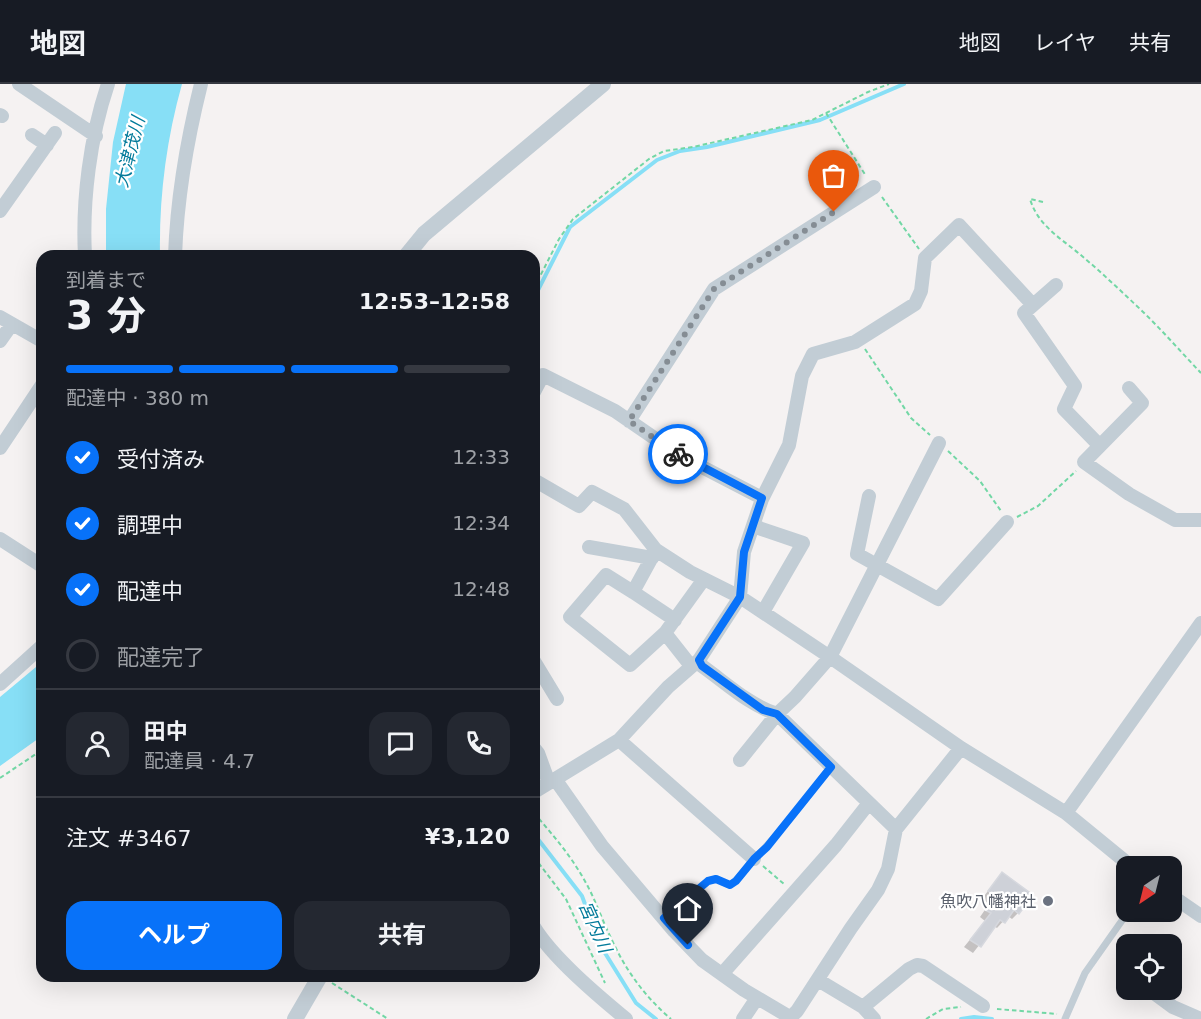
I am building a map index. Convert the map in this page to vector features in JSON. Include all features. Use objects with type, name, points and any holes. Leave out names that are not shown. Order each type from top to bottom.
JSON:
[{"type":"street","points":[[19,84],[96,136]]},
{"type":"street","points":[[85,250],[87,183],[102,103],[108,84]]},
{"type":"street","points":[[175,250],[176,220],[192,120],[201,84]]},
{"type":"street","points":[[411,250],[424,234],[603,84]]},
{"type":"street","points":[[0,211],[55,134]]},
{"type":"street","points":[[32,135],[46,145]]},
{"type":"street","points":[[629,421],[714,289],[874,187]]},
{"type":"street","points":[[540,788],[620,740],[668,687],[695,663],[740,597],[744,552],[762,498],[789,445],[802,376],[813,354],[855,342],[915,304],[921,291],[925,258],[959,225],[1033,305]]},
{"type":"street","points":[[1056,285],[1024,313],[1075,386],[1064,409],[1100,446]]},
{"type":"street","points":[[0,341],[6,320],[36,338]]},
{"type":"street","points":[[540,381],[543,375],[615,411],[679,455],[762,498]]},
{"type":"street","points":[[1129,388],[1142,403],[1084,462],[1129,494],[1175,520],[1201,520]]},
{"type":"street","points":[[0,448],[36,395]]},
{"type":"street","points":[[740,760],[777,714],[830,657],[939,443]]},
{"type":"street","points":[[540,483],[579,506],[592,492],[624,509],[654,554]]},
{"type":"street","points":[[869,496],[857,554],[938,599],[1007,522]]},
{"type":"street","points":[[753,526],[802,543],[763,612]]},
{"type":"street","points":[[0,539],[36,562]]},
{"type":"street","points":[[589,547],[654,554],[740,597],[961,748],[1066,813],[1119,856]]},
{"type":"street","points":[[633,592],[654,554]]},
{"type":"street","points":[[675,620],[606,575],[570,617],[630,665],[665,633],[675,620],[704,579]]},
{"type":"street","points":[[1066,813],[1201,623]]},
{"type":"street","points":[[665,633],[695,663],[763,710],[777,714],[896,829]]},
{"type":"street","points":[[0,684],[36,651]]},
{"type":"street","points":[[540,671],[557,699]]},
{"type":"street","points":[[620,740],[754,859]]},
{"type":"street","points":[[540,757],[552,781],[602,846],[702,960],[757,998],[788,1016],[793,1015],[818,980],[878,890],[888,869],[896,829],[961,748]]},
{"type":"street","points":[[722,974],[836,845],[869,803]]},
{"type":"street","points":[[1182,903],[1201,916]]},
{"type":"street","points":[[540,937],[626,1019]]},
{"type":"street","points":[[818,980],[866,1014],[909,969],[917,965],[923,966],[983,1006]]},
{"type":"street","points":[[295,1019],[324,982]]},
{"type":"street","points":[[743,1019],[757,998]]},
{"type":"street","points":[[1164,1000],[1183,1015],[1201,1019]]},
{"type":"lane","points":[[664,918],[708,881],[716,879],[730,885],[736,881],[767,847],[831,767]]},
{"type":"lane","points":[[1065,1017],[1085,973],[1121,922]]},
{"type":"path","points":[[540,276],[559,239],[573,219],[649,159],[664,151],[693,147],[812,120],[889,84]]},
{"type":"path","points":[[1043,202],[1030,199],[1033,209],[1041,220],[1057,237],[1081,255],[1142,310],[1201,373]]},
{"type":"path","points":[[1007,522],[1038,506],[1084,462]]},
{"type":"path","points":[[0,778],[36,754]]},
{"type":"path","points":[[540,820],[578,868],[596,903],[610,938],[636,982],[646,996],[670,1019]]},
{"type":"path","points":[[754,859],[793,891]]},
{"type":"path","points":[[540,865],[566,900],[605,984]]},
{"type":"path","points":[[329,982],[388,1019]]},
{"type":"water","name":"大津茂川","points":[[126,84],[182,84],[165,170],[160,250],[106,250],[106,209],[113,142]]},
{"type":"water","points":[[36,667],[36,740],[0,766],[0,697]]},
{"type":"building","points":[[1002,872],[1033,895],[1019,914],[1014,910],[1005,923],[1000,920],[981,947],[970,940],[991,913],[985,910],[995,897],[988,891]]},
{"type":"waterway","points":[[540,286],[570,227],[657,160],[680,151],[707,147],[820,120],[904,84]]},
{"type":"waterway","name":"宮内川","points":[[540,842],[582,896],[600,945],[636,1003],[656,1019]]},
{"type":"waterway","name":"宮内川","points":[[961,1019],[974,1017],[992,1019]]},
{"type":"way so far","points":[[678,454],[629,421],[714,289],[834,212]]},
{"type":"place","name":"魚吹八幡神社","points":[[1048,901]]},
{"type":"route","points":[[678,454],[762,498],[744,552],[740,597],[699,660],[702,666],[763,710],[777,714],[831,767],[767,847],[736,881],[730,885],[716,879],[708,881],[664,918],[688,945]]}]
